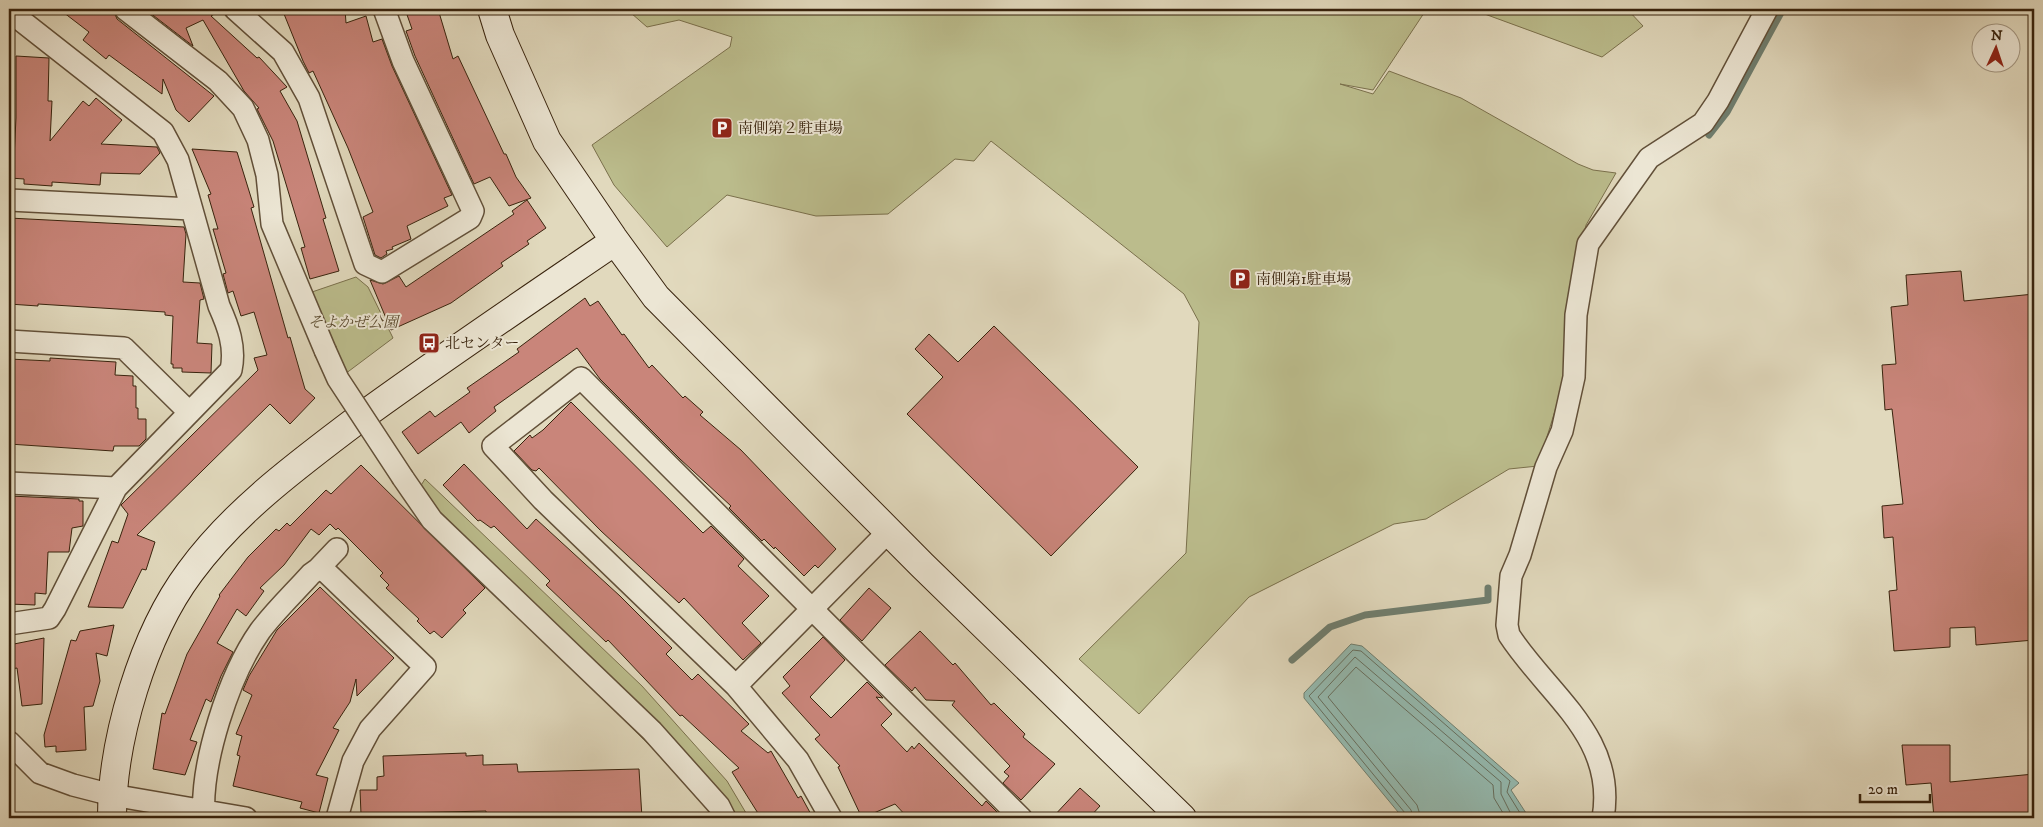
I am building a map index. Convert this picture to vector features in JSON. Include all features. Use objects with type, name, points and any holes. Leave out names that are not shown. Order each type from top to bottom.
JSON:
[{"type":"street","points":[[125,9],[218,81],[244,108],[258,140],[272,224],[338,379],[432,520],[652,731],[719,806],[725,818]]},
{"type":"street","points":[[236,9],[283,52],[309,98],[365,264],[382,272],[470,218],[472,211],[402,61],[384,9]]},
{"type":"street","points":[[492,9],[500,35],[547,141],[615,241],[656,297],[888,532],[1182,818]]},
{"type":"street","points":[[1603,818],[1604,782],[1596,750],[1580,723],[1510,635],[1507,625],[1511,576],[1520,555],[1546,468],[1562,431],[1574,377],[1576,315],[1588,244],[1649,158],[1703,124],[1718,101],[1767,9]]},
{"type":"street","points":[[9,11],[163,132],[178,160],[219,306],[226,322],[234,356],[231,370],[116,488],[56,609],[49,618],[9,624]]},
{"type":"street","points":[[9,200],[191,209]]},
{"type":"street","points":[[112,806],[119,745],[127,712],[141,670],[164,615],[190,572],[234,521],[278,481],[410,381],[615,241]]},
{"type":"street","points":[[9,342],[124,348],[189,412]]},
{"type":"street","points":[[831,818],[798,760],[736,686],[543,500],[493,446],[581,378],[811,610],[1022,818]]},
{"type":"street","points":[[9,483],[116,488]]},
{"type":"street","points":[[736,686],[888,532]]},
{"type":"street","points":[[203,815],[208,762],[230,689],[260,630],[310,574],[318,569],[337,549]]},
{"type":"street","points":[[318,569],[326,572],[425,667],[370,729],[353,761],[337,818]]},
{"type":"street","points":[[9,742],[40,774],[112,806],[246,818]]},
{"type":"green space","points":[[635,9],[646,14],[661,9],[1438,9],[1424,13],[1373,90],[1340,84],[1373,94],[1389,71],[1461,98],[1578,164],[1593,170],[1616,173],[1586,225],[1569,315],[1566,375],[1538,466],[1509,469],[1426,519],[1394,524],[1249,597],[1139,714],[1079,659],[1186,553],[1199,322],[1184,294],[991,141],[974,161],[955,159],[888,214],[816,216],[727,195],[667,247],[614,185],[592,145],[730,47],[732,37],[679,20],[647,27],[631,13]]},
{"type":"green space","points":[[1471,9],[1627,9],[1643,26],[1602,57]]},
{"type":"green space","name":"そよかぜ公園","points":[[356,277],[368,287],[393,338],[345,374],[312,292]]},
{"type":"green space","points":[[425,479],[642,686],[727,781],[749,818],[718,818],[699,795],[506,601],[438,519],[420,487]]},
{"type":"water","points":[[1351,644],[1362,646],[1519,783],[1511,790],[1526,813],[1524,818],[1403,818],[1304,698],[1304,693]]},
{"type":"building","points":[[59,9],[113,9],[117,19],[214,96],[189,122],[176,110],[163,79],[162,94],[109,55],[106,59],[83,40],[89,32]]},
{"type":"building","points":[[145,9],[223,9],[211,16],[257,58],[259,57],[287,87],[280,91],[297,121],[326,218],[323,219],[339,271],[310,279],[301,248],[305,247],[273,141],[257,109],[259,108],[244,91],[203,20],[186,28],[193,46]]},
{"type":"building","points":[[282,9],[345,9],[346,23],[366,16],[373,42],[382,39],[392,66],[452,195],[444,198],[448,206],[407,226],[411,239],[392,247],[393,249],[386,251],[387,254],[381,258],[375,255],[363,217],[373,212],[348,148],[313,71],[309,73],[303,61]]},
{"type":"building","points":[[405,9],[438,9],[453,59],[458,56],[504,154],[506,154],[516,177],[531,198],[509,206],[490,177],[474,184],[415,56],[406,31],[412,29]]},
{"type":"building","points":[[16,56],[49,58],[48,101],[52,101],[50,141],[83,101],[89,106],[96,98],[122,120],[101,144],[157,147],[160,153],[140,174],[101,173],[100,185],[52,182],[52,186],[24,184],[24,179],[10,178],[11,158],[14,158],[16,118]]},
{"type":"building","points":[[192,149],[237,152],[254,207],[251,208],[288,338],[290,337],[305,389],[315,398],[290,424],[270,404],[137,535],[155,542],[146,570],[142,569],[123,608],[88,607],[112,541],[118,543],[128,514],[121,505],[258,370],[254,358],[267,355],[254,312],[241,316],[233,291],[228,293],[223,274],[226,273],[213,229],[218,229],[208,195],[211,194]]},
{"type":"building","points":[[527,200],[546,228],[527,241],[529,244],[501,263],[503,266],[451,303],[391,330],[370,280],[383,284],[399,276],[406,287],[514,214],[512,211]]},
{"type":"building","points":[[9,218],[184,227],[186,234],[183,282],[200,283],[204,299],[200,300],[197,343],[212,344],[211,373],[182,372],[182,368],[173,368],[173,364],[171,364],[173,316],[165,315],[165,312],[9,304]]},
{"type":"building","points":[[1961,271],[1964,301],[2034,294],[2034,640],[1976,645],[1975,627],[1950,628],[1950,647],[1894,651],[1889,591],[1897,590],[1893,537],[1884,538],[1882,506],[1903,504],[1892,409],[1885,410],[1882,365],[1896,364],[1891,307],[1908,305],[1906,275]]},
{"type":"building","points":[[585,298],[590,306],[598,301],[649,368],[652,365],[683,398],[685,396],[703,412],[700,415],[741,450],[836,549],[818,568],[815,565],[804,576],[775,547],[774,549],[764,539],[762,541],[729,508],[731,506],[680,459],[600,379],[577,348],[494,407],[496,411],[469,433],[461,422],[418,454],[402,432],[430,411],[435,417],[470,392],[467,388],[519,352],[517,349]]},
{"type":"building","points":[[994,326],[1138,467],[1051,556],[907,414],[943,377],[915,349],[929,334],[958,362]]},
{"type":"building","points":[[50,358],[116,362],[115,375],[133,376],[133,386],[136,386],[138,419],[146,419],[146,439],[139,446],[114,446],[113,451],[9,444],[9,359],[50,361]]},
{"type":"building","points":[[571,402],[703,533],[711,526],[744,559],[738,566],[769,596],[742,623],[761,643],[743,660],[684,598],[679,603],[601,531],[539,468],[536,471],[532,470],[514,451],[530,435],[532,438],[543,430]]},
{"type":"building","points":[[464,464],[527,529],[536,519],[620,596],[672,648],[666,654],[692,680],[698,674],[749,724],[741,731],[768,753],[771,751],[798,798],[801,796],[813,818],[761,818],[732,772],[739,768],[682,715],[680,716],[608,640],[606,642],[546,585],[550,581],[494,526],[491,528],[480,520],[478,521],[443,485]]},
{"type":"building","points":[[361,465],[485,588],[463,610],[466,613],[442,638],[434,631],[430,634],[417,621],[419,619],[386,588],[389,585],[380,576],[383,573],[338,528],[336,530],[330,524],[319,535],[311,529],[284,565],[260,588],[264,591],[246,616],[237,609],[217,643],[233,652],[211,702],[206,699],[190,740],[197,742],[185,775],[153,769],[162,713],[165,714],[187,654],[219,595],[248,557],[276,529],[279,531],[287,523],[290,526],[326,490],[331,494]]},
{"type":"building","points":[[9,496],[79,499],[79,501],[83,501],[83,526],[72,528],[69,552],[48,552],[46,594],[35,593],[35,605],[9,604]]},
{"type":"building","points":[[320,587],[394,658],[357,696],[356,679],[350,702],[333,728],[339,730],[316,775],[328,778],[319,813],[300,808],[302,802],[233,786],[240,756],[237,755],[242,736],[236,734],[252,695],[243,690],[249,676],[277,630]]},
{"type":"building","points":[[869,588],[891,608],[862,641],[840,620]]},
{"type":"building","points":[[114,625],[107,656],[96,653],[100,681],[93,706],[84,707],[86,750],[56,752],[56,746],[45,747],[44,735],[71,640],[76,641],[80,631]]},
{"type":"building","points":[[920,631],[953,665],[955,663],[991,705],[994,703],[1025,734],[1023,737],[1055,764],[1021,800],[1003,783],[1009,776],[1004,772],[1010,766],[952,705],[955,701],[926,700],[915,687],[912,691],[885,665]]},
{"type":"building","points":[[823,637],[845,660],[810,697],[831,718],[867,682],[883,698],[876,697],[892,714],[881,725],[907,752],[912,746],[914,749],[919,743],[982,806],[986,801],[1003,818],[908,818],[895,804],[862,818],[838,767],[840,766],[815,739],[820,735],[782,693],[790,686],[783,677]]},
{"type":"building","points":[[44,638],[42,704],[22,706],[17,668],[11,669],[9,645]]},
{"type":"building","points":[[1902,745],[1950,745],[1950,782],[2034,774],[2034,818],[1934,818],[1931,783],[1906,785]]},
{"type":"building","points":[[466,753],[466,756],[483,755],[483,765],[517,764],[518,772],[639,769],[642,818],[486,818],[486,811],[361,814],[360,790],[377,790],[377,777],[384,776],[383,756]]},
{"type":"building","points":[[1080,788],[1100,806],[1089,818],[1052,818]]},
{"type":"waterway","points":[[1709,135],[1727,112],[1783,9]]},
{"type":"waterway","points":[[1292,660],[1330,627],[1365,615],[1488,600],[1488,588]]},
{"type":"place","name":"南側第２駐車場","points":[[722,128]]},
{"type":"place","name":"南側第1駐車場","points":[[1240,279]]},
{"type":"place","name":"北センター","points":[[429,343]]}]
